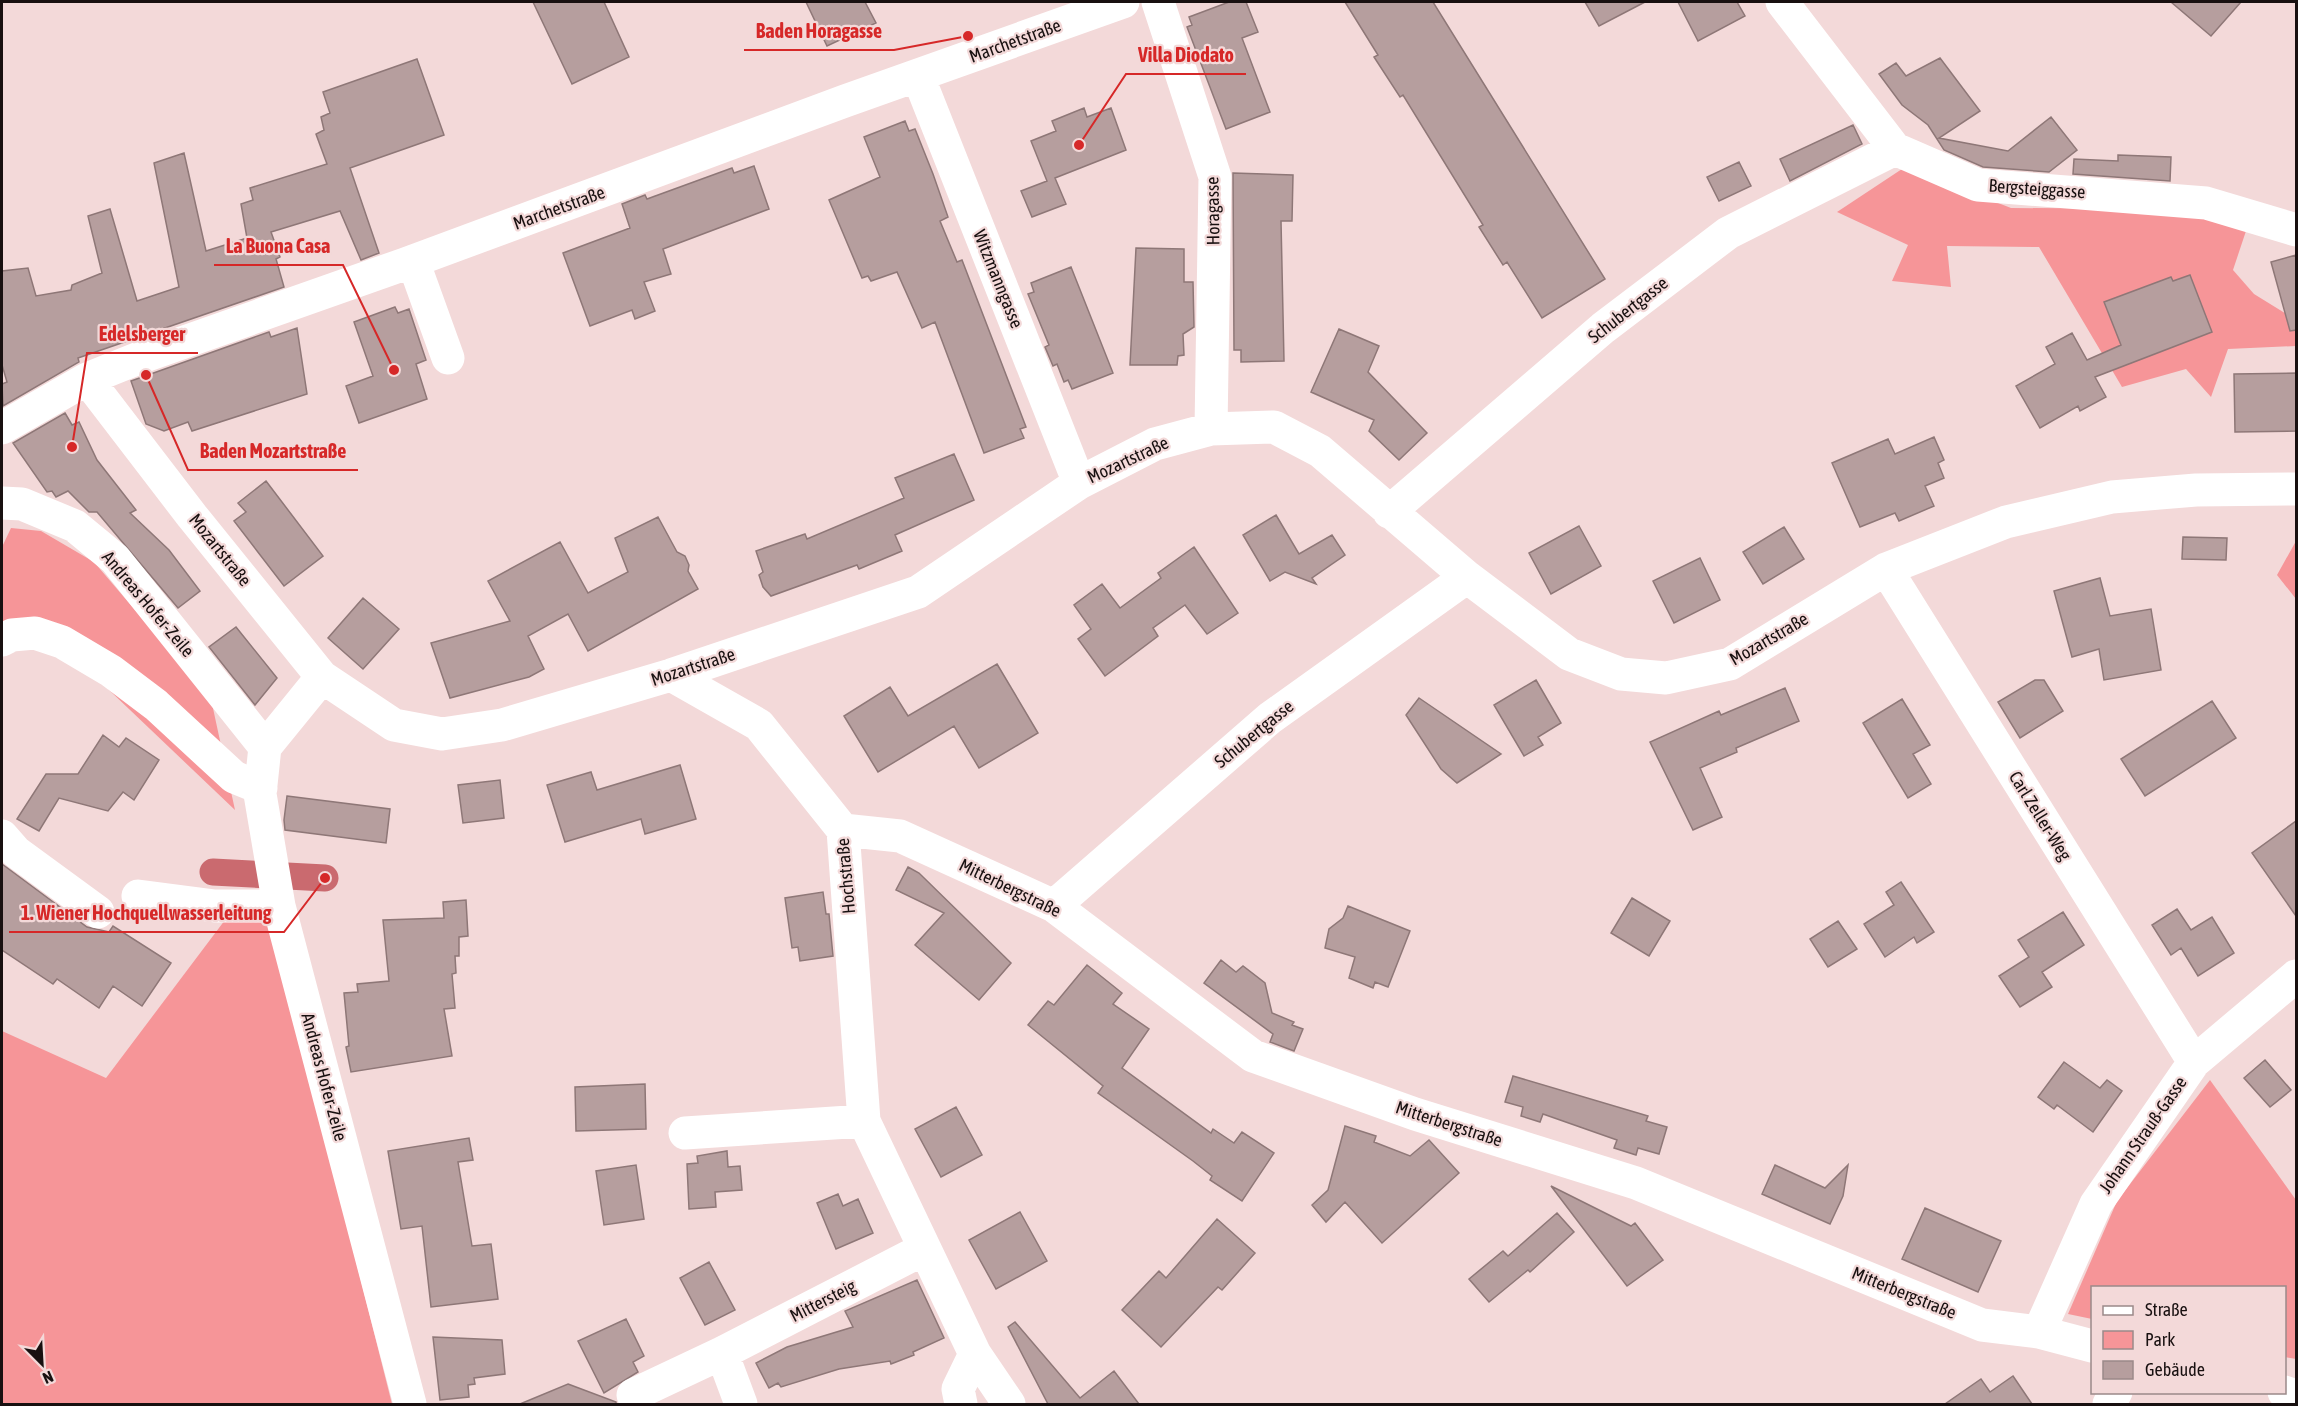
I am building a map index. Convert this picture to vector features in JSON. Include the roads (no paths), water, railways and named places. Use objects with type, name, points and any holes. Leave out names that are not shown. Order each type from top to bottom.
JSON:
[{"type":"street","name":"Marchetstraße","points":[[2,428],[87,379],[1123,2]]},
{"type":"street","name":"Horagasse","points":[[1158,2],[1215,177],[1211,429]]},
{"type":"street","name":"Bergsteiggasse","points":[[1782,2],[1895,149],[1978,185],[2206,203],[2296,230]]},
{"type":"street","name":"Witzmanngasse","points":[[918,76],[1079,483]]},
{"type":"street","name":"Schubertgasse","points":[[1389,512],[1603,328],[1728,232],[1895,149]]},
{"type":"street","points":[[413,261],[448,358]]},
{"type":"street","name":"Mozartstraße","points":[[87,379],[192,516],[322,677],[394,725],[442,734],[502,725],[670,675],[918,592],[1079,483],[1155,444],[1211,429],[1274,427],[1320,451],[1467,577],[1569,654],[1621,674],[1666,678],[1730,664],[1886,569],[2006,522],[2112,496],[2196,490],[2296,489]]},
{"type":"street","name":"Andreas Hofer-Zeile","points":[[2,503],[22,504],[75,526],[115,559],[265,747],[261,788],[279,906],[410,1404]]},
{"type":"street","name":"Carl Zeller-Weg","points":[[1886,569],[2194,1062]]},
{"type":"street","name":"Schubertgasse","points":[[1053,906],[1270,718],[1467,577]]},
{"type":"street","points":[[2,640],[12,635],[35,633],[62,642],[111,671],[156,705],[234,777],[261,788]]},
{"type":"street","name":"Hochstraße","points":[[670,675],[759,725],[843,831],[864,1121],[975,1354],[1009,1404]]},
{"type":"street","points":[[265,747],[322,677]]},
{"type":"street","name":"Mitterbergstraße","points":[[843,831],[900,836],[1053,906],[1253,1056],[1415,1114],[1636,1183],[1982,1325],[2039,1332],[2091,1346]]},
{"type":"street","points":[[2,836],[16,852],[98,912]]},
{"type":"street","points":[[138,896],[215,906],[279,906]]},
{"type":"street","name":"Johann Strauß-Gasse","points":[[2039,1332],[2096,1204],[2194,1062],[2296,976]]},
{"type":"street","points":[[685,1132],[864,1121]]},
{"type":"street","name":"Mittersteig","points":[[633,1395],[722,1353],[924,1249]]},
{"type":"street","points":[[722,1353],[741,1404]]},
{"type":"street","points":[[961,1404],[958,1389],[975,1354]]},
{"type":"waterway","points":[[213,872],[325,878]]},
{"type":"place","name":"Baden Horagasse","points":[[968,36]]},
{"type":"place","name":"Villa Diodato","points":[[1079,145]]},
{"type":"place","name":"La Buona Casa","points":[[394,370]]},
{"type":"place","name":"Baden Mozartstraße","points":[[146,375]]},
{"type":"place","name":"Edelsberger","points":[[72,447]]},
{"type":"place","name":"1. Wiener Hochquellwasserleitung","points":[[325,878]]}]
